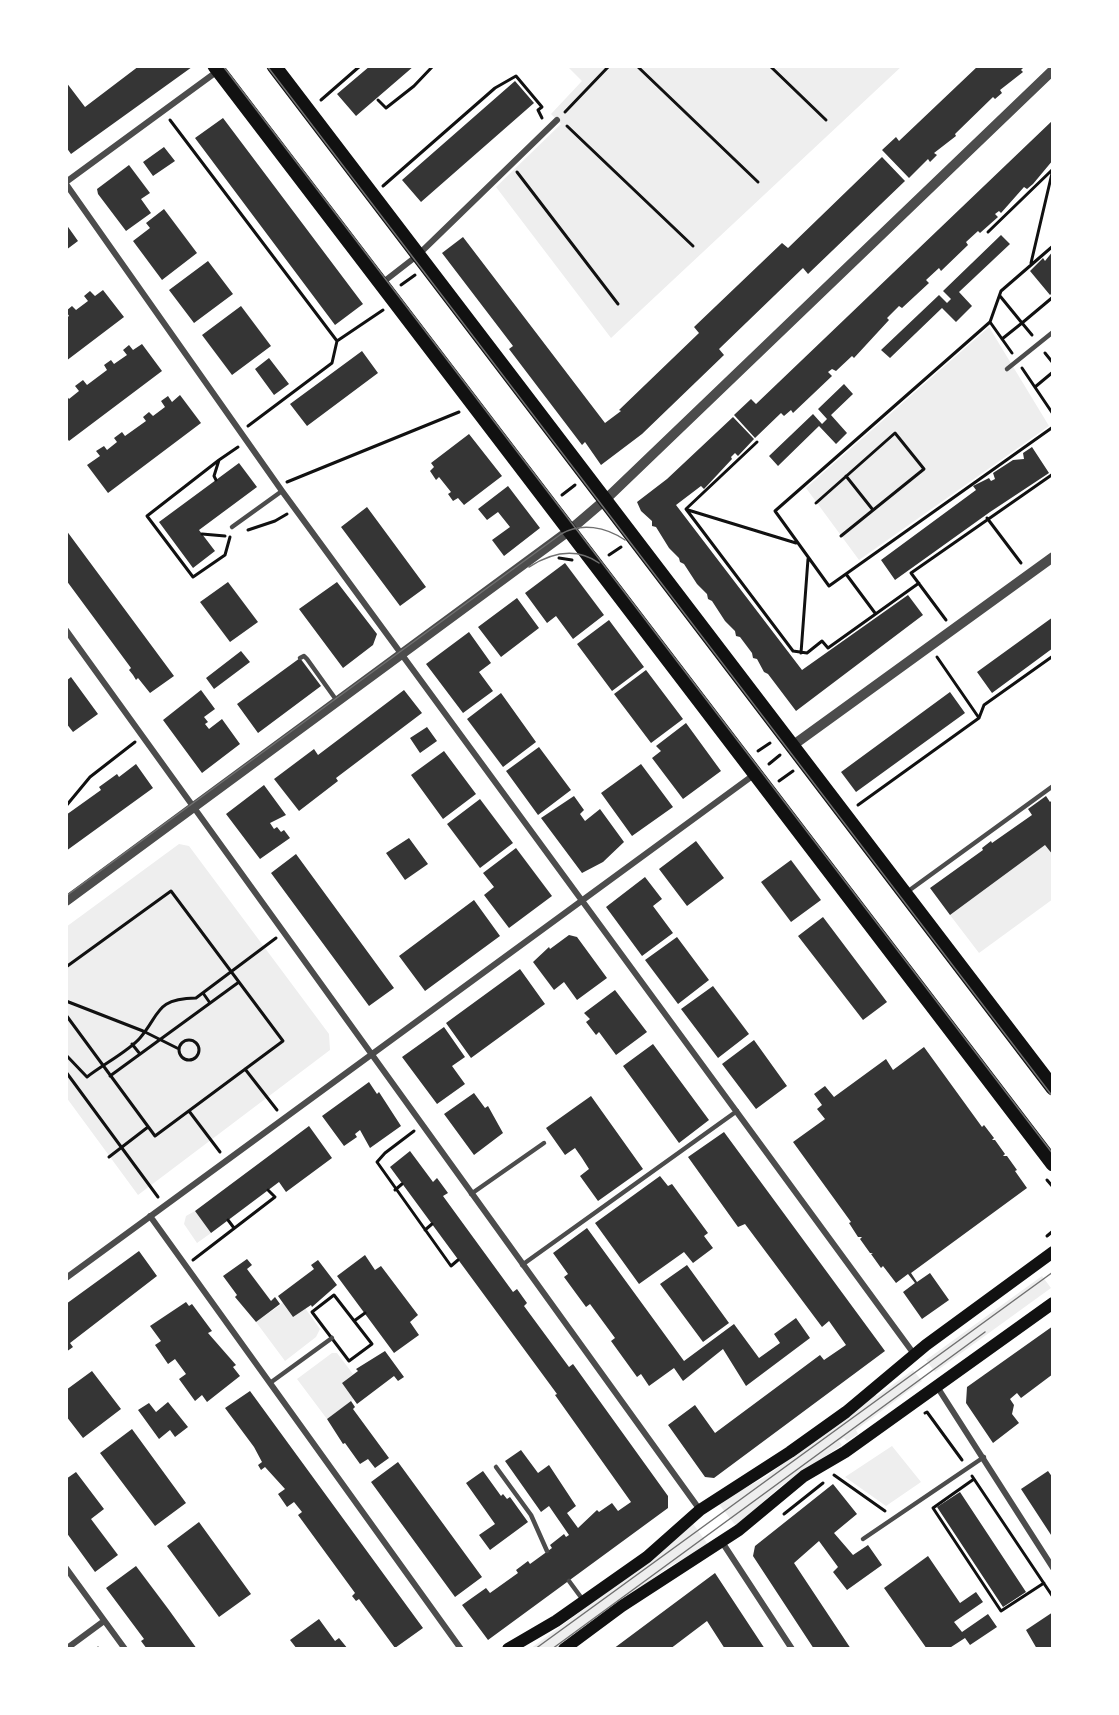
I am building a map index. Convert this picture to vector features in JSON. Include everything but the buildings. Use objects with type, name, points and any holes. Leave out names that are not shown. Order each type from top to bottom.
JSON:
[{"type":"main road","points":[[274,66],[1053,1088]]},
{"type":"main road","points":[[219,67],[474,406],[1051,1160]]},
{"type":"main road","points":[[508,1649],[556,1621],[647,1557],[700,1510],[790,1452],[846,1412],[914,1354],[1053,1252]]},
{"type":"main road","points":[[564,1649],[661,1580],[722,1542],[779,1494],[845,1452],[1053,1303]]},
{"type":"street","points":[[219,67],[66,184],[280,488],[584,900],[914,1354]]},
{"type":"street","points":[[66,900],[570,530],[605,500],[1052,74]]},
{"type":"street","points":[[382,283],[418,255],[558,119]]},
{"type":"street","points":[[792,746],[1053,557]]},
{"type":"street","points":[[66,630],[700,1510]]},
{"type":"street","points":[[66,1278],[755,774]]},
{"type":"street","points":[[150,1216],[461,1649]]},
{"type":"street","points":[[936,1385],[984,1456],[1053,1568]]},
{"type":"street","points":[[722,1542],[792,1649]]},
{"type":"street","points":[[66,1568],[125,1649]]},
{"type":"street","points":[[66,1648],[105,1621]]},
{"type":"lane","points":[[1008,369],[1053,333]]},
{"type":"lane","points":[[232,527],[280,488]]},
{"type":"lane","points":[[300,658],[304,656],[307,659],[337,702]]},
{"type":"lane","points":[[905,893],[1053,786]]},
{"type":"lane","points":[[522,1265],[737,1111]]},
{"type":"lane","points":[[471,1194],[544,1143]]},
{"type":"lane","points":[[270,1383],[332,1338]]},
{"type":"lane","points":[[862,1539],[984,1456]]},
{"type":"lane","points":[[496,1467],[531,1515],[547,1551]]},
{"type":"lane","points":[[569,1581],[584,1601]]},
{"type":"path","points":[[308,111],[360,66]]},
{"type":"path","points":[[378,100],[386,108],[414,86],[433,66]]},
{"type":"path","points":[[609,66],[558,119],[693,246]]},
{"type":"path","points":[[637,66],[758,182]]},
{"type":"path","points":[[770,66],[826,120]]},
{"type":"path","points":[[372,195],[495,88],[516,76],[542,107],[538,110],[548,129]]},
{"type":"path","points":[[163,111],[337,341]]},
{"type":"path","points":[[511,164],[618,304]]},
{"type":"path","points":[[988,231],[1053,169]]},
{"type":"path","points":[[1031,265],[1053,169]]},
{"type":"path","points":[[1053,246],[1001,291],[990,322],[775,511],[829,586],[1053,427]]},
{"type":"path","points":[[405,293],[401,285],[416,273]]},
{"type":"path","points":[[1000,296],[1022,323]]},
{"type":"path","points":[[1002,339],[1053,297]]},
{"type":"path","points":[[240,432],[332,363],[337,341],[389,306]]},
{"type":"path","points":[[990,322],[1053,414]]},
{"type":"path","points":[[1035,387],[1053,372]]},
{"type":"path","points":[[280,488],[474,406]]},
{"type":"path","points":[[816,503],[896,433],[924,470],[841,536]]},
{"type":"path","points":[[230,536],[225,555],[193,577],[147,516],[246,441]]},
{"type":"path","points":[[686,509],[756,442]]},
{"type":"path","points":[[216,480],[214,476],[219,460]]},
{"type":"path","points":[[953,630],[911,573],[986,518],[1053,474]]},
{"type":"path","points":[[846,476],[873,510]]},
{"type":"path","points":[[562,495],[578,483]]},
{"type":"path","points":[[686,509],[798,543]]},
{"type":"path","points":[[686,509],[793,651],[807,653],[822,641],[828,648],[919,583]]},
{"type":"path","points":[[986,518],[1029,574]]},
{"type":"path","points":[[607,557],[625,544]]},
{"type":"path","points":[[801,653],[808,557]]},
{"type":"path","points":[[846,574],[875,614]]},
{"type":"path","points":[[929,646],[979,718]]},
{"type":"path","points":[[845,815],[979,718],[984,705],[1053,656]]},
{"type":"path","points":[[66,806],[90,777],[143,736]]},
{"type":"path","points":[[754,754],[774,740]]},
{"type":"path","points":[[755,774],[792,746]]},
{"type":"path","points":[[779,788],[778,782],[794,770],[802,771]]},
{"type":"path","points":[[66,967],[171,891],[283,1041],[154,1136],[66,1015]]},
{"type":"path","points":[[66,1055],[87,1077],[139,1039],[153,1015],[164,1006],[182,999],[196,998],[285,932]]},
{"type":"path","points":[[110,1076],[239,982]]},
{"type":"path","points":[[203,993],[210,1003]]},
{"type":"path","points":[[66,1001],[143,1031],[179,1049],[183,1057],[188,1059],[196,1056],[199,1050],[197,1044],[188,1040],[179,1049]]},
{"type":"path","points":[[132,1044],[140,1054]]},
{"type":"path","points":[[245,1069],[284,1118]]},
{"type":"path","points":[[66,1072],[164,1205]]},
{"type":"path","points":[[189,1111],[226,1160]]},
{"type":"path","points":[[422,1126],[384,1153],[378,1162],[395,1190],[451,1266],[458,1260]]},
{"type":"path","points":[[109,1157],[148,1127]]},
{"type":"path","points":[[395,1190],[402,1184]]},
{"type":"path","points":[[185,1267],[275,1197],[268,1190]]},
{"type":"path","points":[[228,1220],[234,1228]]},
{"type":"path","points":[[425,1230],[432,1224]]},
{"type":"path","points":[[1047,1236],[1053,1232]]},
{"type":"path","points":[[334,1295],[372,1344],[349,1361],[332,1338],[312,1312],[334,1295]]},
{"type":"path","points":[[354,1321],[365,1313]]},
{"type":"path","points":[[918,1418],[927,1412],[1053,1596]]},
{"type":"path","points":[[781,1516],[843,1467]]},
{"type":"path","points":[[834,1475],[894,1517]]},
{"type":"path","points":[[974,1479],[933,1508],[969,1559],[1001,1611],[1044,1583]]},
{"type":"shaded area","points":[[567,66],[902,66],[611,338],[496,187],[561,124],[551,114],[582,81]]},
{"type":"shaded area","points":[[989,327],[1049,426],[859,560],[806,488]]},
{"type":"shaded area","points":[[1053,839],[1053,899],[979,953],[950,915]]},
{"type":"shaded area","points":[[179,844],[189,846],[329,1034],[330,1050],[138,1195],[66,1097],[66,927]]},
{"type":"shaded area","points":[[195,1211],[211,1233],[197,1243],[184,1224],[186,1216]]},
{"type":"shaded area","points":[[1042,1276],[1051,1288],[935,1372],[926,1360]]},
{"type":"shaded area","points":[[283,1303],[293,1317],[305,1308],[320,1329],[316,1337],[285,1361],[256,1322]]},
{"type":"shaded area","points":[[332,1353],[337,1353],[353,1374],[342,1383],[354,1399],[327,1419],[297,1379]]},
{"type":"shaded area","points":[[913,1370],[922,1381],[856,1430],[858,1434],[847,1441],[844,1438],[839,1441],[842,1445],[781,1486],[736,1526],[718,1503],[767,1476],[875,1394],[877,1396]]},
{"type":"shaded area","points":[[892,1446],[921,1482],[886,1506],[845,1477]]},
{"type":"shaded area","points":[[691,1521],[709,1546],[670,1566],[556,1649],[530,1649],[607,1592]]},
{"type":"tram line","points":[[223,66],[1053,1154]]},
{"type":"tram line","points":[[267,66],[1053,1097]]},
{"type":"tram line","points":[[66,896],[561,534],[585,527],[602,529],[625,540]]},
{"type":"tram line","points":[[529,567],[546,558],[564,554],[581,555],[599,563]]},
{"type":"tram line","points":[[535,1649],[1053,1272]]},
{"type":"tram line","points":[[552,1649],[985,1332]]}]
